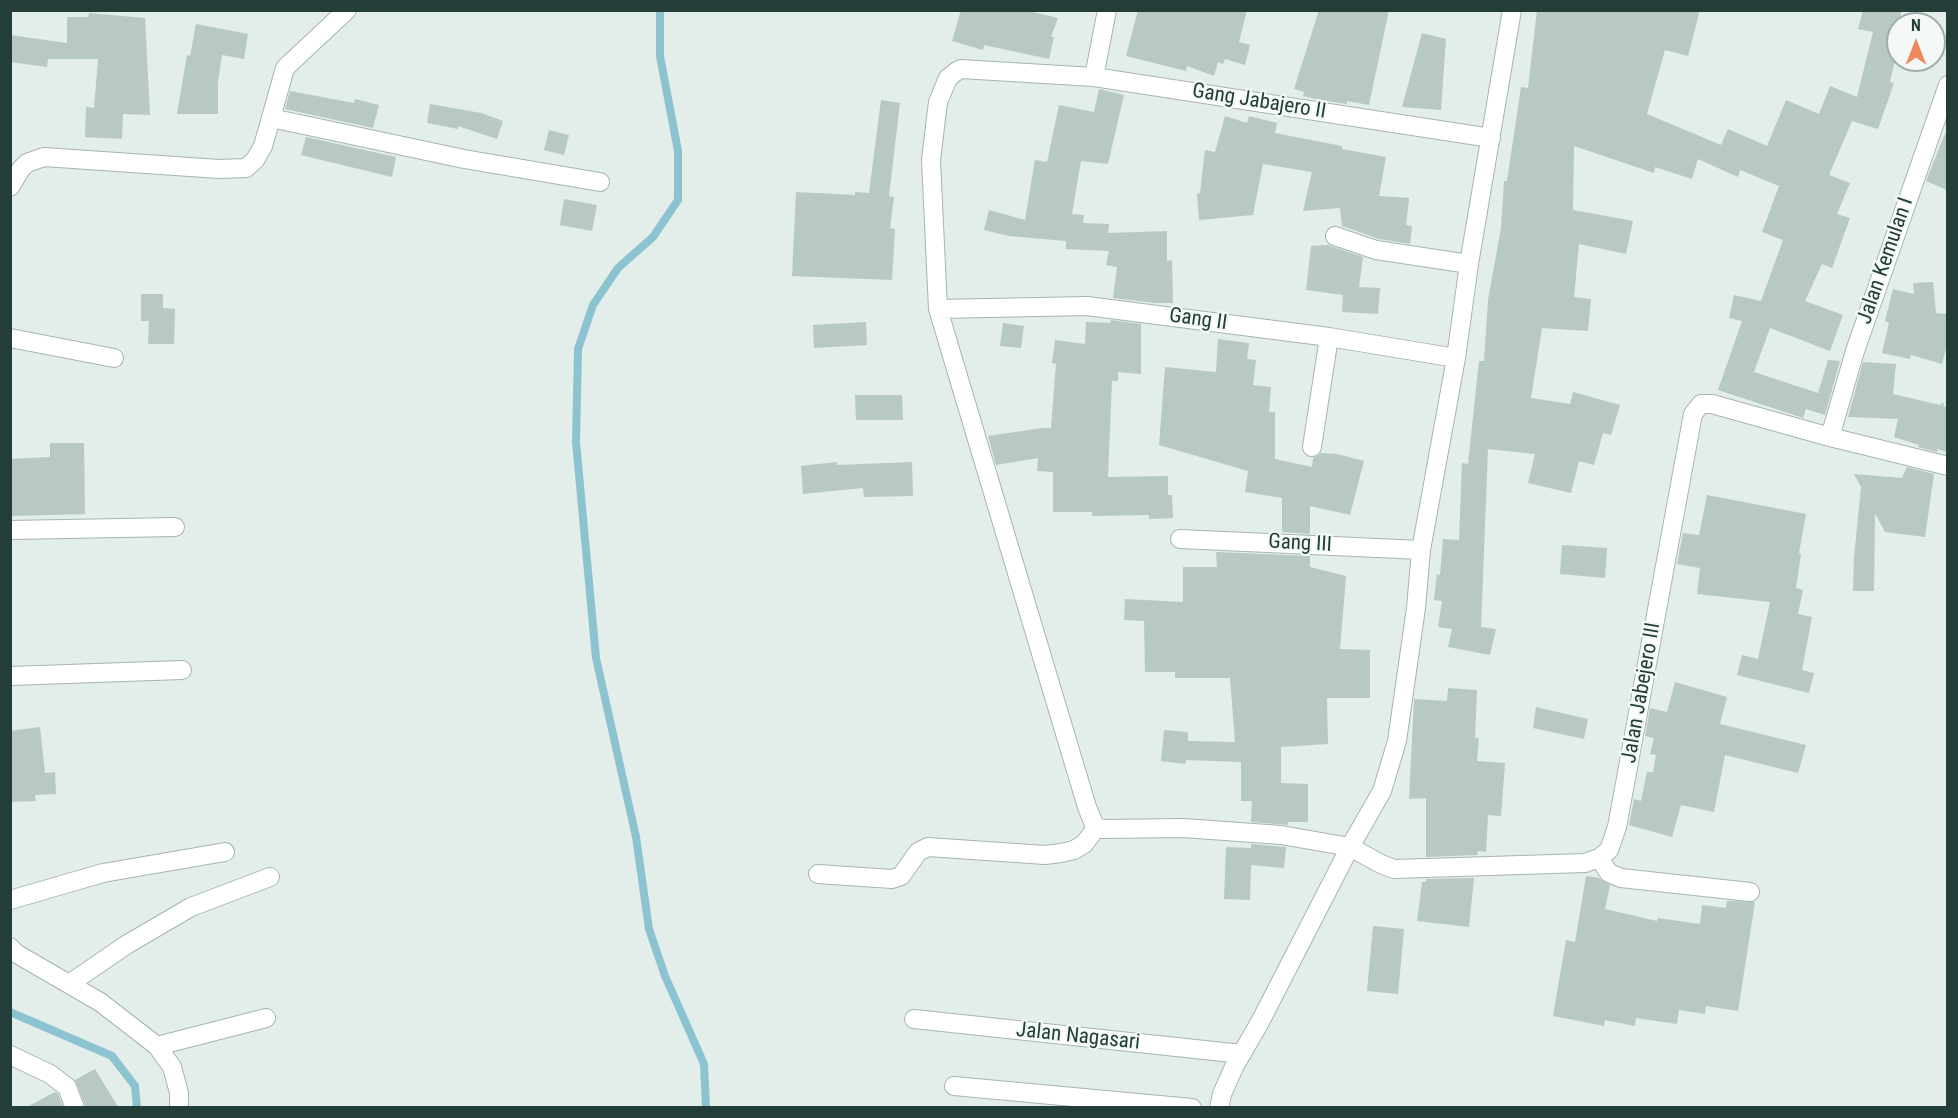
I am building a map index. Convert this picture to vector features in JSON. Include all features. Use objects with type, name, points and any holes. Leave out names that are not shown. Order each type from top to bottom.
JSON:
[{"type":"street","points":[[10,187],[27,163],[44,157],[219,169],[246,168],[255,160],[263,146],[285,68],[347,10]]},
{"type":"street","points":[[1094,77],[1107,10]]},
{"type":"street","points":[[1220,1107],[1222,1094],[1242,1054],[1350,847],[1382,791],[1396,741],[1416,608],[1421,550],[1456,358],[1469,264],[1512,10]]},
{"type":"street","name":"Gang Jabajero II","points":[[1097,827],[1087,807],[938,309],[931,160],[938,102],[948,78],[962,69],[1094,77],[1491,138]]},
{"type":"street","name":"Jalan Kemulan I","points":[[1830,437],[1855,351],[1947,85]]},
{"type":"street","points":[[271,118],[464,159],[600,183]]},
{"type":"street","points":[[1335,236],[1376,250],[1469,264]]},
{"type":"street","name":"Gang II","points":[[938,309],[1087,306],[1329,337],[1456,358]]},
{"type":"street","points":[[1312,447],[1329,337]]},
{"type":"street","points":[[10,338],[114,358]]},
{"type":"street","name":"Jalan Jabejero III","points":[[1599,858],[1609,850],[1617,827],[1693,414],[1701,404],[1712,404],[1830,437]]},
{"type":"street","points":[[1830,437],[1947,466]]},
{"type":"street","points":[[10,530],[175,527]]},
{"type":"street","name":"Gang III","points":[[1180,538],[1421,550]]},
{"type":"street","points":[[10,676],[182,670]]},
{"type":"street","points":[[818,874],[892,879],[902,876],[918,852],[928,847],[1045,855],[1074,850],[1084,844],[1097,827],[1103,829],[1183,828],[1281,835],[1350,847],[1394,869],[1585,862],[1599,858],[1609,873],[1621,878],[1750,892]]},
{"type":"street","points":[[10,900],[103,873],[225,852]]},
{"type":"street","points":[[69,984],[126,945],[191,908],[270,878]]},
{"type":"street","points":[[13,955],[100,1002],[157,1046],[172,1067],[179,1093],[179,1107]]},
{"type":"street","points":[[157,1046],[266,1018]]},
{"type":"street","name":"Jalan Nagasari","points":[[914,1019],[1242,1054]]},
{"type":"street","points":[[10,1054],[50,1074],[66,1087],[75,1107]]},
{"type":"street","points":[[954,1086],[1192,1107]]},
{"type":"building","points":[[961,10],[1025,10],[1058,18],[1051,37],[1054,37],[1049,59],[984,45],[983,50],[952,41]]},
{"type":"building","points":[[1138,10],[1247,10],[1239,42],[1250,45],[1245,65],[1225,59],[1223,64],[1218,62],[1214,76],[1187,66],[1186,71],[1126,56]]},
{"type":"building","points":[[1319,10],[1389,10],[1369,105],[1320,100],[1303,96],[1304,92],[1294,89]]},
{"type":"building","points":[[1537,10],[1700,10],[1688,56],[1665,50],[1647,114],[1721,145],[1728,129],[1767,146],[1786,100],[1819,114],[1830,86],[1857,97],[1873,32],[1858,29],[1863,10],[1902,10],[1901,12],[1886,12],[1886,72],[1892,72],[1890,82],[1894,83],[1878,129],[1852,121],[1829,175],[1850,183],[1837,214],[1850,218],[1832,268],[1822,264],[1805,301],[1843,315],[1830,351],[1770,328],[1754,372],[1818,393],[1828,360],[1840,361],[1825,415],[1806,409],[1803,418],[1718,390],[1742,321],[1729,318],[1734,295],[1761,301],[1783,240],[1762,232],[1779,186],[1740,170],[1738,177],[1698,159],[1692,179],[1655,167],[1654,173],[1574,146],[1573,210],[1633,221],[1626,254],[1579,244],[1574,297],[1591,299],[1588,331],[1542,328],[1531,398],[1570,404],[1573,392],[1620,405],[1611,435],[1603,433],[1594,465],[1579,461],[1571,493],[1528,483],[1535,454],[1488,449],[1481,627],[1496,629],[1490,655],[1448,647],[1452,629],[1438,627],[1442,601],[1434,600],[1437,574],[1440,575],[1443,539],[1459,540],[1462,463],[1468,464],[1479,361],[1484,361],[1488,300],[1501,228],[1504,181],[1507,181],[1521,87],[1528,88]]},
{"type":"building","points":[[89,13],[145,18],[150,115],[123,114],[122,139],[85,137],[86,107],[94,108],[98,59],[48,59],[47,67],[10,62],[10,35],[67,43],[67,17],[88,17]]},
{"type":"building","points":[[196,24],[248,34],[244,59],[222,55],[218,82],[218,114],[177,114],[187,55],[190,56]]},
{"type":"building","points":[[1422,33],[1446,39],[1441,110],[1402,107]]},
{"type":"building","points":[[1099,89],[1124,95],[1108,164],[1081,161],[1072,214],[1084,215],[1083,223],[1109,224],[1108,233],[1167,231],[1167,261],[1172,260],[1173,303],[1113,298],[1117,267],[1106,265],[1109,251],[1066,249],[1066,241],[1009,236],[984,230],[989,210],[1025,220],[1035,160],[1047,162],[1059,105],[1094,112]]},
{"type":"building","points":[[290,91],[354,103],[355,99],[379,105],[373,128],[285,109]]},
{"type":"building","points":[[881,100],[900,103],[889,196],[894,197],[890,228],[895,229],[892,280],[792,276],[796,192],[855,195],[855,192],[869,193]]},
{"type":"building","points":[[430,104],[481,113],[503,121],[497,139],[458,126],[458,129],[427,123]]},
{"type":"building","points":[[1225,116],[1247,123],[1249,116],[1277,123],[1275,133],[1386,157],[1379,196],[1409,198],[1406,225],[1412,226],[1410,244],[1379,239],[1342,226],[1340,208],[1303,211],[1312,172],[1263,164],[1253,215],[1199,220],[1197,194],[1200,193],[1205,150],[1215,152]]},
{"type":"building","points":[[1947,129],[1947,190],[1926,181]]},
{"type":"building","points":[[549,130],[569,135],[564,155],[544,150]]},
{"type":"building","points":[[306,137],[396,157],[392,177],[301,155]]},
{"type":"building","points":[[564,199],[597,205],[592,231],[560,225]]},
{"type":"building","points":[[1328,245],[1363,257],[1359,287],[1380,288],[1378,314],[1342,312],[1343,295],[1306,290],[1311,246]]},
{"type":"building","points":[[1933,282],[1936,313],[1947,314],[1947,345],[1942,364],[1911,355],[1910,359],[1882,353],[1889,323],[1885,321],[1893,289],[1914,294],[1913,283]]},
{"type":"building","points":[[141,294],[163,294],[163,308],[175,309],[174,344],[148,344],[149,321],[141,321]]},
{"type":"building","points":[[1111,320],[1141,324],[1141,374],[1118,372],[1118,381],[1112,381],[1108,477],[1168,476],[1168,495],[1172,495],[1173,518],[1149,519],[1149,515],[1092,516],[1092,512],[1053,512],[1053,472],[1037,471],[1038,458],[996,465],[988,436],[1051,428],[1056,364],[1052,363],[1055,340],[1085,344],[1086,322],[1110,323]]},
{"type":"building","points":[[866,322],[867,345],[814,348],[813,325]]},
{"type":"building","points":[[1003,323],[1024,326],[1021,348],[1000,346]]},
{"type":"building","points":[[1218,339],[1249,343],[1247,359],[1256,360],[1253,385],[1271,387],[1269,412],[1275,412],[1275,459],[1312,467],[1313,458],[1321,453],[1337,454],[1364,461],[1350,515],[1310,506],[1310,534],[1282,532],[1282,498],[1245,492],[1248,471],[1159,445],[1165,367],[1216,372]]},
{"type":"building","points":[[1863,362],[1896,364],[1893,394],[1940,405],[1944,403],[1943,406],[1947,407],[1947,452],[1918,447],[1919,445],[1894,437],[1898,419],[1848,417]]},
{"type":"building","points":[[855,395],[902,395],[903,420],[856,420]]},
{"type":"building","points":[[50,443],[84,443],[85,514],[11,516],[10,459],[50,457]]},
{"type":"building","points":[[837,462],[837,465],[912,462],[913,496],[864,497],[863,488],[803,494],[801,466]]},
{"type":"building","points":[[1907,467],[1934,474],[1925,537],[1885,532],[1875,513],[1874,591],[1853,591],[1861,487],[1854,474],[1902,478]]},
{"type":"building","points":[[1707,495],[1806,514],[1796,588],[1803,590],[1798,614],[1812,617],[1802,670],[1814,673],[1809,693],[1737,675],[1742,655],[1758,659],[1770,602],[1697,594],[1700,568],[1677,564],[1683,533],[1699,535]]},
{"type":"building","points":[[1562,545],[1607,548],[1605,578],[1560,574]]},
{"type":"building","points":[[1216,552],[1310,556],[1310,567],[1346,576],[1340,649],[1370,650],[1370,698],[1327,698],[1328,744],[1281,747],[1281,783],[1308,784],[1308,822],[1288,822],[1288,825],[1251,822],[1252,801],[1241,801],[1241,762],[1186,760],[1185,764],[1161,761],[1164,730],[1188,732],[1188,741],[1235,742],[1230,678],[1175,678],[1175,672],[1145,672],[1144,621],[1124,620],[1125,599],[1183,602],[1183,567],[1217,567]]},
{"type":"building","points":[[1675,682],[1727,697],[1720,724],[1806,745],[1798,773],[1725,755],[1714,812],[1681,805],[1672,837],[1629,825],[1634,799],[1641,801],[1647,772],[1653,772],[1656,755],[1650,754],[1654,738],[1645,736],[1650,708],[1667,712]]},
{"type":"building","points":[[1448,688],[1477,690],[1475,738],[1479,738],[1477,761],[1505,763],[1501,816],[1488,815],[1486,852],[1478,851],[1477,855],[1426,857],[1426,798],[1409,799],[1414,699],[1447,701]]},
{"type":"building","points":[[1536,707],[1588,719],[1584,739],[1533,728]]},
{"type":"building","points":[[40,727],[45,773],[55,772],[56,794],[35,795],[36,801],[10,802],[10,731]]},
{"type":"building","points":[[1251,844],[1286,847],[1284,868],[1251,865],[1250,900],[1224,899],[1226,847],[1251,848]]},
{"type":"building","points":[[1586,876],[1599,878],[1610,885],[1605,909],[1657,921],[1658,918],[1700,924],[1702,905],[1726,908],[1727,901],[1755,902],[1738,1011],[1706,1006],[1705,1014],[1679,1010],[1677,1024],[1636,1018],[1635,1026],[1605,1020],[1604,1026],[1553,1016],[1566,940],[1575,942]]},
{"type":"building","points":[[1474,878],[1469,927],[1417,921],[1422,882],[1426,882],[1426,879]]},
{"type":"building","points":[[1373,926],[1404,929],[1398,994],[1367,991]]},
{"type":"building","points":[[95,1069],[118,1107],[86,1107],[75,1080]]},
{"type":"building","points":[[55,1092],[63,1107],[27,1107]]},
{"type":"waterway","points":[[660,10],[660,56],[678,151],[678,200],[653,237],[618,268],[593,305],[578,349],[576,442],[596,658],[636,837],[649,929],[665,976],[704,1064],[706,1108]]},
{"type":"waterway","points":[[10,1012],[112,1056],[135,1086],[137,1108]]}]
